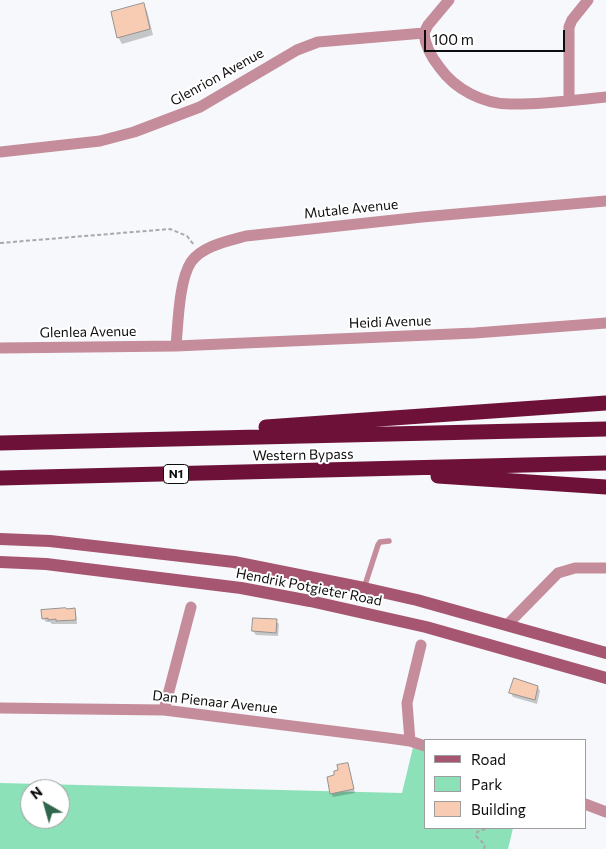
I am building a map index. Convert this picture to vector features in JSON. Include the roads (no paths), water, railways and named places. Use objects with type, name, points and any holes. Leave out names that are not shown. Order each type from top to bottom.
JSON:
[{"type":"highway","points":[[103,440],[606,404]]},
{"type":"highway","name":"Western Bypass","points":[[0,443],[606,429]]},
{"type":"highway","name":"Western Bypass","points":[[0,478],[606,462]]},
{"type":"highway","points":[[351,470],[606,487]]},
{"type":"main road","name":"Hendrik Potgieter Road","points":[[0,539],[50,540],[234,562],[417,600],[606,653]]},
{"type":"main road","name":"Hendrik Potgieter Road","points":[[0,562],[46,564],[241,588],[310,601],[426,627],[606,678]]},
{"type":"street","points":[[449,0],[428,25],[424,33],[427,47],[442,71],[452,82],[470,94],[508,104],[606,97]]},
{"type":"street","points":[[569,100],[569,27],[572,20],[588,0]]},
{"type":"street","name":"Glenrion Avenue","points":[[0,152],[100,141],[134,132],[200,107],[297,50],[318,42],[424,33]]},
{"type":"street","name":"Mutale Avenue","points":[[176,346],[186,272],[192,261],[205,250],[226,241],[246,236],[422,216],[606,201]]},
{"type":"street","name":"Heidi Avenue","points":[[176,346],[475,333],[606,323]]},
{"type":"street","name":"Glenlea Avenue","points":[[0,348],[176,346]]},
{"type":"street","points":[[508,626],[558,573],[576,568],[606,568]]},
{"type":"street","points":[[164,710],[191,607]]},
{"type":"street","points":[[410,741],[407,703],[421,645]]},
{"type":"street","name":"Dan Pienaar Avenue","points":[[0,708],[164,710],[410,741],[424,746]]},
{"type":"street","points":[[586,804],[606,812]]},
{"type":"lane","points":[[364,588],[378,545],[380,542],[389,541]]}]
